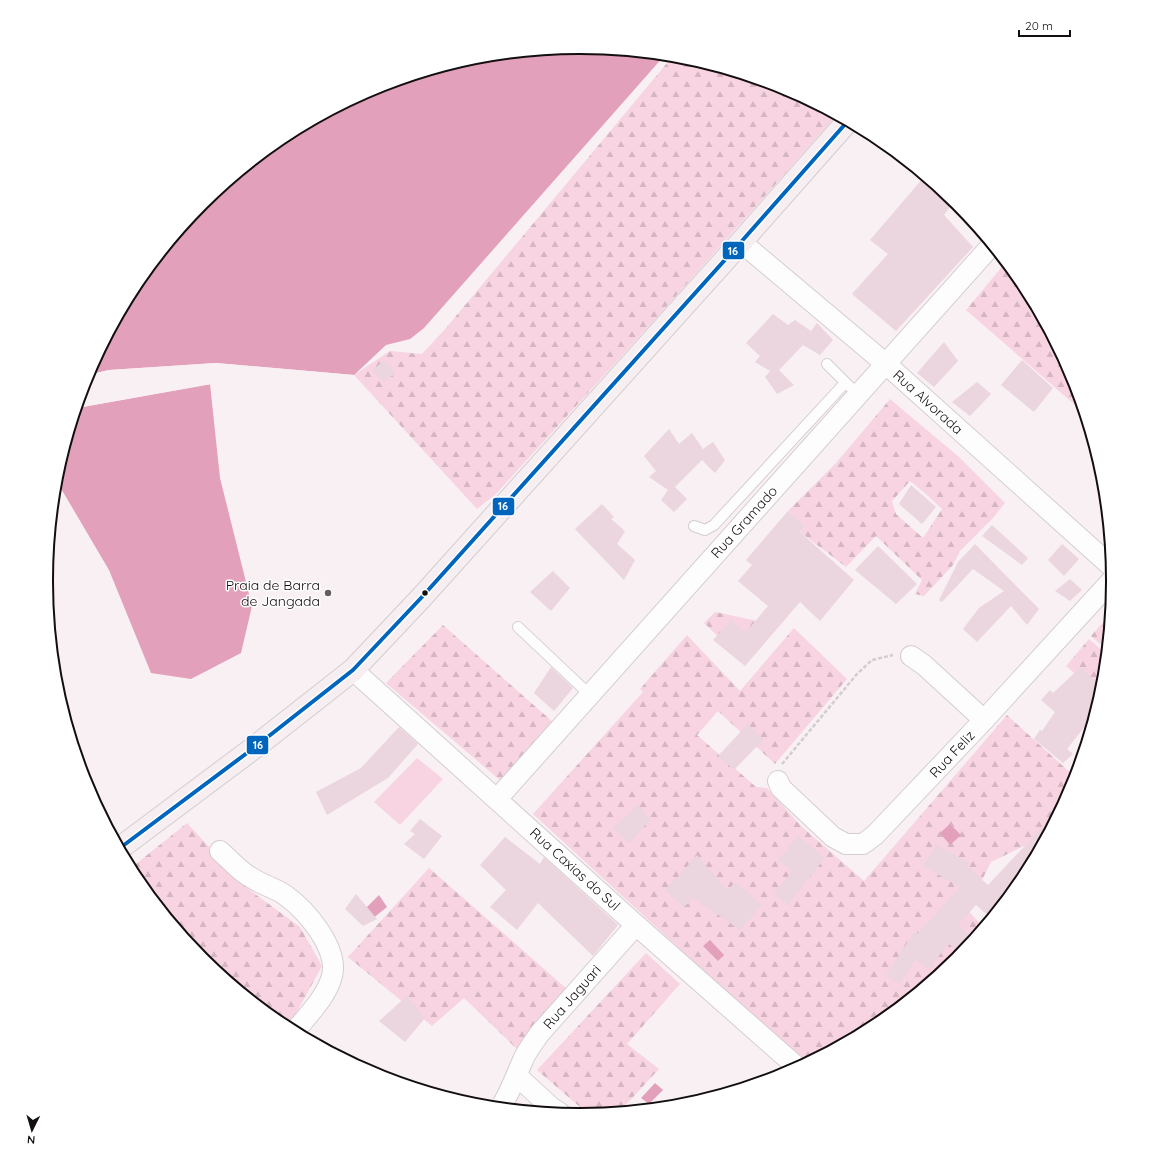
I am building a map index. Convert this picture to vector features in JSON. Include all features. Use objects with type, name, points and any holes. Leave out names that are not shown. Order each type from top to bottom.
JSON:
[{"type":"main road","points":[[124,845],[255,748],[353,670],[426,592],[844,126]]},
{"type":"street","name":"Rua Alvorada","points":[[741,242],[886,364],[1105,561]]},
{"type":"street","name":"Rua Gramado","points":[[497,799],[590,695],[852,389],[886,364],[988,249]]},
{"type":"street","name":"Rua Feliz","points":[[778,781],[781,788],[833,837],[846,844],[862,844],[875,835],[984,720],[1106,587]]},
{"type":"street","points":[[911,656],[924,665],[984,720]]},
{"type":"street","name":"Rua Caxias do Sul","points":[[353,670],[636,925],[792,1062]]},
{"type":"street","points":[[220,851],[241,871],[260,883],[284,894],[301,908],[322,935],[331,955],[332,974],[328,986],[299,1026]]},
{"type":"street","name":"Rua Jaguari","points":[[504,1102],[517,1076],[523,1060],[540,1033],[636,925]]},
{"type":"street","points":[[517,1076],[550,1106]]},
{"type":"lane","points":[[694,526],[705,530],[714,525],[852,389],[827,364]]},
{"type":"lane","points":[[518,627],[590,695]]},
{"type":"path","points":[[778,781],[776,774],[781,766],[857,674],[872,660],[885,656],[911,656]]},
{"type":"green space","points":[[667,62],[716,72],[749,82],[781,95],[833,120],[658,316],[496,494],[477,509],[354,375],[390,351],[422,354],[446,328]]},
{"type":"green space","points":[[1002,267],[1017,288],[1052,348],[1076,406],[966,310]]},
{"type":"green space","points":[[890,399],[959,457],[1005,503],[993,518],[960,551],[953,565],[924,596],[915,594],[922,580],[876,536],[846,567],[800,532],[805,526],[788,511],[836,463]],"holes":[[[910,481],[942,509],[923,538],[896,514],[892,501]]]},
{"type":"green space","points":[[715,612],[758,621],[743,645],[723,641],[704,623]]},
{"type":"green space","points":[[1104,621],[1102,645],[1091,636]]},
{"type":"green space","points":[[443,625],[554,723],[501,781],[386,683]]},
{"type":"green space","points":[[794,628],[847,679],[775,764],[718,711],[697,735],[756,787],[767,788],[801,826],[864,881],[1007,715],[1070,772],[1052,814],[1032,850],[1026,845],[991,862],[974,896],[964,906],[979,923],[952,953],[927,977],[872,1019],[843,1037],[799,1059],[533,814],[643,692],[640,689],[687,635],[740,691]]},
{"type":"green space","points":[[1089,639],[1101,650],[1094,690],[1066,666]]},
{"type":"green space","points":[[417,758],[443,779],[400,825],[374,802]]},
{"type":"green space","points":[[187,823],[247,888],[300,927],[322,966],[291,1021],[259,999],[232,977],[207,953],[162,902],[136,864]]},
{"type":"green space","points":[[429,868],[568,990],[520,1052],[464,998],[432,1026],[348,957]]},
{"type":"green space","points":[[646,953],[680,984],[627,1044],[659,1069],[626,1105],[581,1108],[537,1070]]},
{"type":"shaded area","points":[[580,54],[660,61],[424,328],[410,339],[386,345],[354,375],[216,363],[109,370],[96,373],[107,348],[124,318],[142,288],[162,260],[207,209],[232,185],[287,143],[316,125],[347,109],[410,82],[443,72],[477,65],[511,59]]},
{"type":"shaded area","points":[[210,384],[220,478],[252,606],[241,653],[191,679],[151,673],[109,570],[61,489],[71,445],[83,407]]},
{"type":"shaded area","points":[[950,824],[961,835],[950,845],[940,833]]},
{"type":"shaded area","points":[[379,895],[387,907],[372,919],[364,910]]},
{"type":"shaded area","points":[[710,940],[724,955],[718,961],[703,946]]},
{"type":"shaded area","points":[[655,1083],[663,1090],[650,1103],[648,1103],[641,1098]]},
{"type":"pier","points":[[216,363],[354,375],[216,365],[110,372],[95,375],[96,373],[109,370]]},
{"type":"pier","points":[[209,382],[212,384],[83,407],[84,405]]},
{"type":"building","points":[[921,180],[950,207],[944,215],[973,247],[896,331],[852,294],[888,254],[870,240]]},
{"type":"building","points":[[773,314],[788,325],[795,320],[811,331],[817,323],[833,340],[820,355],[803,345],[779,370],[794,385],[777,394],[765,377],[770,371],[755,362],[760,356],[746,343]]},
{"type":"building","points":[[944,342],[958,361],[934,387],[917,373]]},
{"type":"building","points":[[1022,360],[1053,388],[1034,412],[1001,385]]},
{"type":"building","points":[[384,361],[396,373],[383,382],[372,370]]},
{"type":"building","points":[[977,382],[991,394],[970,416],[952,402]]},
{"type":"building","points":[[669,429],[679,444],[692,433],[703,449],[713,442],[725,460],[715,473],[702,460],[675,487],[687,499],[674,512],[661,500],[668,490],[649,477],[656,471],[644,456]]},
{"type":"building","points":[[911,485],[936,507],[922,524],[899,504]]},
{"type":"building","points":[[602,504],[614,517],[611,519],[625,531],[617,544],[635,560],[624,580],[575,529]]},
{"type":"building","points":[[788,511],[805,526],[800,532],[854,580],[820,621],[800,602],[745,666],[713,640],[731,620],[746,632],[768,606],[738,581],[752,565],[746,560]]},
{"type":"building","points":[[992,525],[1028,558],[1022,565],[982,536]]},
{"type":"building","points":[[975,544],[1039,609],[1027,625],[1011,606],[977,642],[963,629],[979,608],[1004,591],[973,569],[942,602],[939,600],[958,562]]},
{"type":"building","points":[[1062,544],[1079,559],[1064,576],[1048,560]]},
{"type":"building","points":[[878,546],[917,584],[896,604],[855,570]]},
{"type":"building","points":[[553,571],[570,588],[551,611],[530,592]]},
{"type":"building","points":[[1070,579],[1082,590],[1070,601],[1055,591]]},
{"type":"building","points":[[551,667],[573,688],[554,711],[534,693]]},
{"type":"building","points":[[1081,667],[1096,683],[1085,726],[1067,749],[1073,754],[1063,763],[1034,739],[1040,730],[1042,731],[1055,712],[1041,700],[1050,690],[1053,693]]},
{"type":"building","points":[[748,724],[764,739],[734,770],[718,756]]},
{"type":"building","points":[[399,727],[418,744],[388,778],[327,815],[316,792],[361,768]]},
{"type":"building","points":[[638,805],[651,819],[629,843],[613,828]]},
{"type":"building","points":[[420,819],[442,836],[424,859],[404,844],[415,834],[410,831]]},
{"type":"building","points":[[1048,821],[1017,874],[987,914],[976,905],[958,925],[969,935],[955,950],[948,943],[930,969],[915,960],[899,984],[886,975],[914,932],[917,934],[960,887],[923,866],[936,844],[969,863],[967,866],[988,885]]},
{"type":"building","points":[[798,836],[825,858],[788,905],[774,894],[792,871],[778,860]]},
{"type":"building","points":[[505,837],[540,864],[544,857],[618,925],[593,956],[538,903],[517,930],[490,907],[506,890],[480,865]]},
{"type":"building","points":[[697,855],[727,890],[736,882],[762,905],[740,930],[694,898],[684,907],[665,891]]},
{"type":"building","points":[[356,894],[377,919],[363,926],[345,909]]},
{"type":"building","points":[[407,996],[425,1018],[405,1042],[379,1021]]},
{"type":"transit line","name":"16","points":[[124,845],[255,747],[353,670],[421,598],[844,126]]},
{"type":"place","name":"Praia de Barra de Jangada","points":[[328,593]]}]
